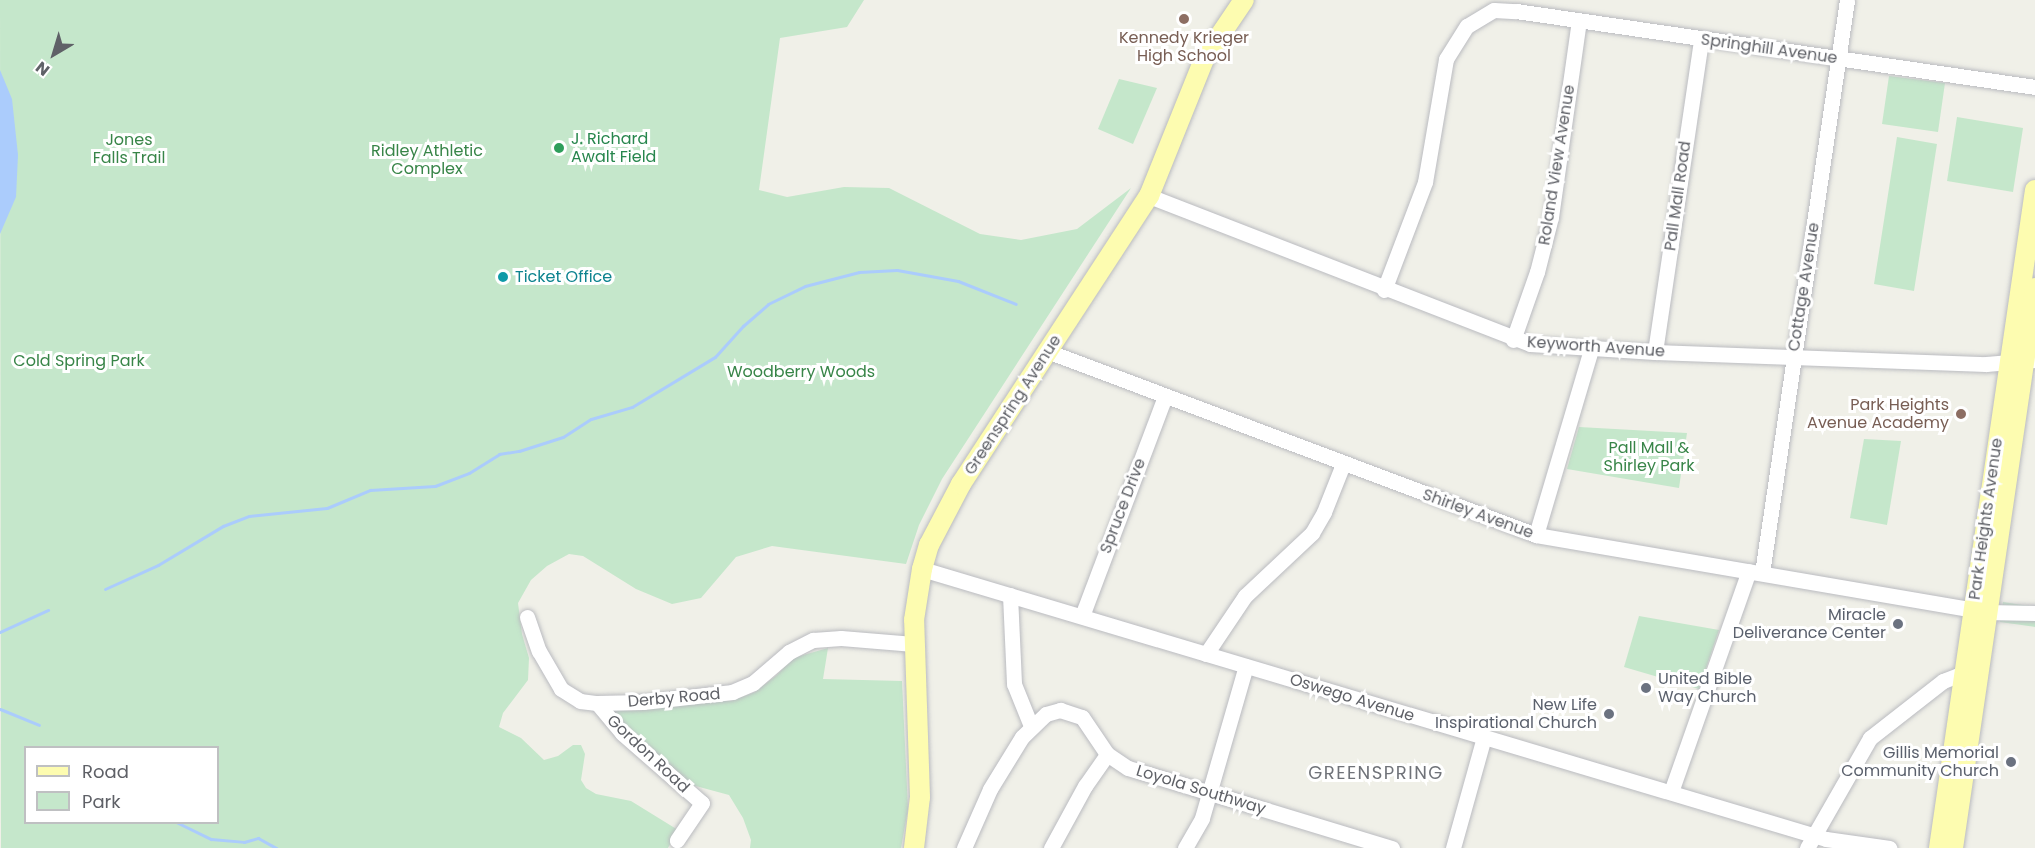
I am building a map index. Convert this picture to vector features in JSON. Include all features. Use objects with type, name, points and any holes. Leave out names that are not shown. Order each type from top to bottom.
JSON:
[{"type":"main road","name":"Greenspring Avenue","points":[[914,848],[920,797],[914,620],[922,569],[948,506],[1149,196],[1204,58],[1244,0]]},
{"type":"main road","name":"Park Heights Avenue","points":[[2022,361],[2035,190]]},
{"type":"main road","name":"Park Heights Avenue","points":[[1953,848],[1971,674],[1980,611],[2035,288]]},
{"type":"main road","name":"Park Heights Avenue","points":[[1939,848],[1971,674]]},
{"type":"street","name":"Cottage Avenue","points":[[1671,792],[1756,572],[1794,357],[1847,0]]},
{"type":"street","name":"Springhill Avenue","points":[[1384,290],[1425,182],[1446,59],[1467,26],[1484,14],[1504,9],[2035,87]]},
{"type":"street","name":"Roland View Avenue","points":[[1513,340],[1537,272],[1549,225],[1579,21]]},
{"type":"street","name":"Pall Mall Road","points":[[1655,352],[1701,39]]},
{"type":"street","name":"Keyworth Avenue","points":[[1149,196],[1513,340],[1546,347],[1986,364],[2022,361]]},
{"type":"street","points":[[1536,535],[1591,349]]},
{"type":"street","name":"Shirley Avenue","points":[[1047,351],[1536,535],[1980,611],[2035,613]]},
{"type":"street","name":"Spruce Drive","points":[[1082,616],[1165,396]]},
{"type":"street","points":[[1206,654],[1245,596],[1312,533],[1324,512],[1343,464]]},
{"type":"street","name":"Oswego Avenue","points":[[922,569],[1671,792],[1811,841],[1889,848]]},
{"type":"street","points":[[1010,595],[1014,684],[1031,726]]},
{"type":"street","name":"Derby Road","points":[[527,617],[539,651],[561,689],[569,696],[597,703],[665,700],[732,692],[753,682],[794,649],[813,640],[841,638],[914,644]]},
{"type":"street","points":[[1185,848],[1202,818],[1246,666]]},
{"type":"street","points":[[1811,841],[1870,738],[1943,681],[1971,674]]},
{"type":"street","name":"Gordon Road","points":[[597,703],[622,733],[702,803],[677,840]]},
{"type":"street","name":"Loyola Southway","points":[[964,848],[990,789],[1031,726],[1053,711],[1074,713],[1088,724],[1107,754],[1128,768],[1392,848]]},
{"type":"street","points":[[1453,848],[1484,737]]},
{"type":"street","points":[[1051,848],[1085,786],[1107,754]]},
{"type":"green space","points":[[0,0],[864,0],[847,27],[780,38],[759,190],[787,197],[844,187],[889,188],[980,234],[1021,240],[1077,229],[1131,188],[942,479],[919,525],[906,564],[772,546],[736,557],[701,598],[672,604],[636,589],[583,556],[569,554],[547,566],[531,580],[518,603],[522,634],[529,658],[528,680],[503,713],[499,727],[521,738],[544,760],[558,756],[573,745],[581,745],[585,754],[581,780],[586,788],[596,794],[631,801],[678,830],[668,848],[1,848]]},
{"type":"green space","points":[[1889,76],[1945,83],[1938,132],[1882,124]]},
{"type":"green space","points":[[1119,79],[1157,88],[1133,144],[1098,129]]},
{"type":"green space","points":[[1957,117],[2023,128],[2013,192],[1947,181]]},
{"type":"green space","points":[[1897,137],[1937,144],[1914,291],[1874,284]]},
{"type":"green space","name":"Pall Mall & Shirley Park","points":[[1579,427],[1687,433],[1679,488],[1567,469]]},
{"type":"green space","points":[[1864,439],[1901,441],[1887,525],[1850,518]]},
{"type":"green space","points":[[2003,602],[2035,607],[2035,627],[2000,622]]},
{"type":"green space","points":[[1639,616],[1719,630],[1699,689],[1624,667]]},
{"type":"green space","points":[[828,648],[823,679],[902,681],[908,809],[901,848],[750,848],[751,840],[743,818],[729,795],[692,785],[672,773],[606,709],[734,700],[755,692],[777,675],[793,658]]},
{"type":"water","points":[[0,70],[12,99],[18,155],[16,197],[0,234]]},
{"type":"waterway","points":[[105,589],[158,565],[223,526],[249,516],[327,508],[370,490],[435,486],[469,473],[499,454],[519,451],[563,437],[591,419],[632,407],[715,357],[743,326],[768,304],[805,286],[859,272],[897,270],[958,281],[1016,304]]},
{"type":"waterway","points":[[0,632],[48,610]]},
{"type":"waterway","points":[[0,709],[39,725]]},
{"type":"waterway","points":[[180,824],[211,839],[244,842],[258,838],[276,848]]},
{"type":"place","name":"Kennedy Krieger High School","points":[[1184,19]]},
{"type":"place","name":"J. Richard Awalt Field","points":[[559,148]]},
{"type":"place","name":"Ticket Office","points":[[503,277]]},
{"type":"place","name":"Park Heights Avenue Academy","points":[[1961,414]]},
{"type":"place","name":"Miracle Deliverance Center","points":[[1898,624]]},
{"type":"place","name":"United Bible Way Church","points":[[1646,688]]},
{"type":"place","name":"New Life Inspirational Church","points":[[1609,714]]},
{"type":"place","name":"Gillis Memorial Community Church","points":[[2011,762]]},
{"type":"district","name":"GREENSPRING","points":[[1376,773]]},
{"type":"park label","name":"Jones Falls Trail","points":[[129,149]]},
{"type":"park label","name":"Ridley Athletic Complex","points":[[427,160]]},
{"type":"park label","name":"Cold Spring Park","points":[[79,361]]},
{"type":"park label","name":"Woodberry Woods","points":[[801,372]]}]
